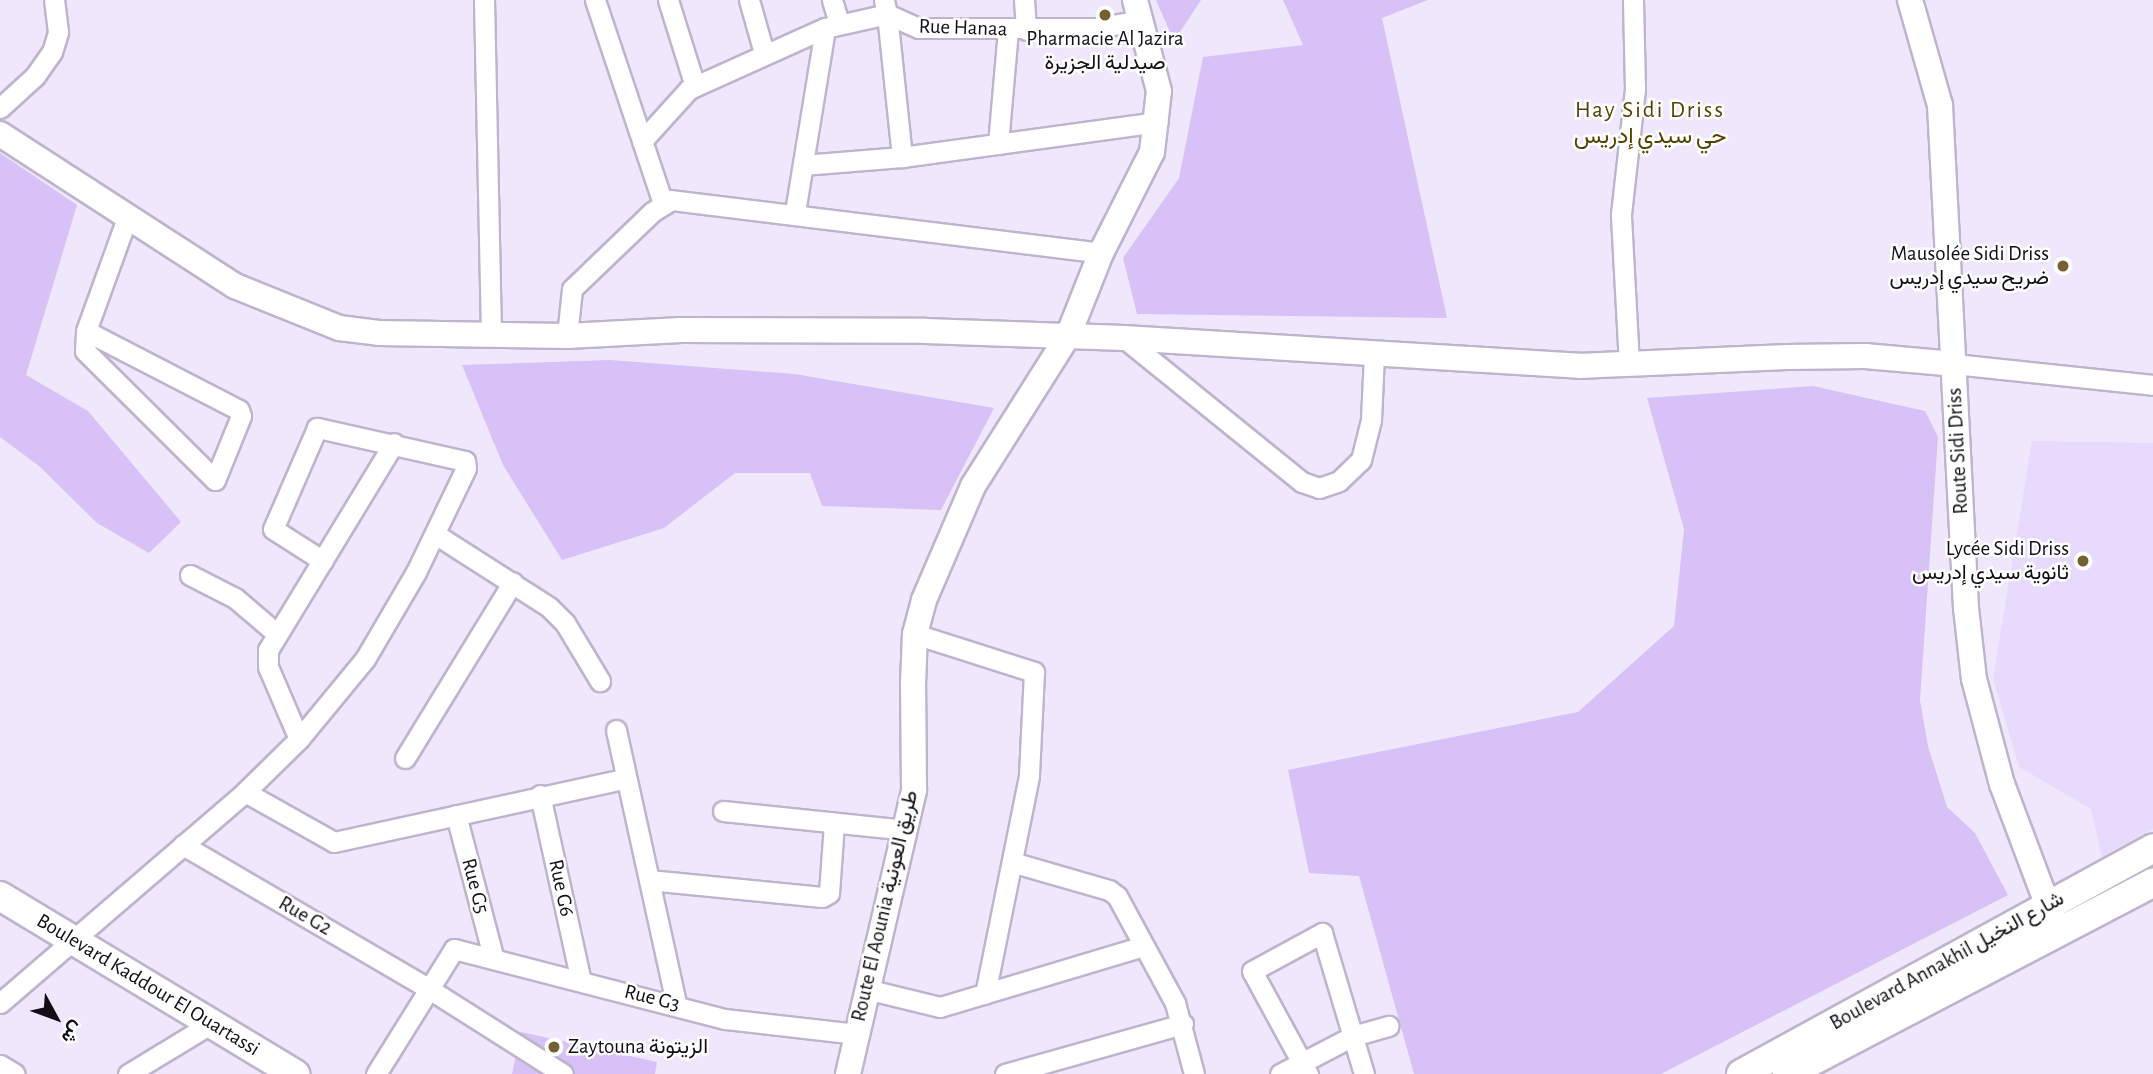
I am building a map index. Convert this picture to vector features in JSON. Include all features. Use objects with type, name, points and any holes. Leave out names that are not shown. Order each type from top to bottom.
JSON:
[{"type":"main road","name":"Boulevard Annakhil شارع النخيل","points":[[1741,1074],[2153,848]]},
{"type":"main road","name":"Boulevard Annakhil شارع النخيل","points":[[1787,1074],[2153,883]]},
{"type":"main road","name":"Boulevard Kaddour El Ouartassi","points":[[0,896],[295,1074]]},
{"type":"street","points":[[0,108],[35,76],[52,52],[58,32],[54,0]]},
{"type":"street","points":[[484,0],[491,334]]},
{"type":"street","points":[[595,0],[663,203]]},
{"type":"street","points":[[667,0],[695,86]]},
{"type":"street","points":[[749,0],[764,53]]},
{"type":"street","points":[[795,212],[832,25],[832,0]]},
{"type":"street","points":[[998,144],[1024,0]]},
{"type":"street","points":[[1629,364],[1621,214],[1635,89],[1633,0]]},
{"type":"street","name":"Route Sidi Driss","points":[[1910,0],[1940,105],[1966,608],[1974,679],[2002,784],[2045,905],[2060,933]]},
{"type":"street","points":[[642,141],[685,91],[764,53],[885,7],[902,157]]},
{"type":"street","name":"Rue Hanaa","points":[[885,7],[918,28],[1098,28],[1137,10]]},
{"type":"street","name":"Route El Aounia طريق العونية","points":[[848,1074],[914,790],[915,634],[941,555],[973,486],[1068,336],[1101,253],[1152,152],[1158,122],[1159,91],[1137,10]]},
{"type":"street","points":[[803,165],[902,157],[1158,122]]},
{"type":"street","points":[[0,134],[235,286],[339,328],[379,333],[567,336],[681,330],[1068,336],[1579,366],[1852,356],[2153,385]]},
{"type":"street","points":[[567,336],[572,289],[663,203],[680,200],[795,212],[1101,253]]},
{"type":"street","points":[[86,331],[239,410],[241,416],[215,480],[88,355],[86,331],[127,218]]},
{"type":"street","points":[[1124,338],[1302,482],[1319,488],[1339,481],[1361,460],[1371,420],[1374,353]]},
{"type":"street","points":[[0,1003],[245,792],[299,739],[365,659],[435,534],[466,463],[394,443],[319,427],[273,527],[323,561]]},
{"type":"street","points":[[299,739],[266,658],[275,632],[323,561],[394,443]]},
{"type":"street","points":[[435,534],[513,582],[565,623],[600,681]]},
{"type":"street","points":[[190,575],[235,598],[275,632]]},
{"type":"street","points":[[405,758],[513,582]]},
{"type":"street","points":[[915,634],[1034,672],[1029,776],[1015,863],[985,994]]},
{"type":"street","points":[[616,730],[623,779],[649,880],[676,1004]]},
{"type":"street","points":[[245,792],[334,842],[623,779]]},
{"type":"street","name":"Rue G6","points":[[540,795],[581,981]]},
{"type":"street","points":[[723,811],[906,830]]},
{"type":"street","name":"Rue G5","points":[[456,815],[493,956]]},
{"type":"street","points":[[649,880],[822,897],[829,892],[834,824]]},
{"type":"street","name":"Rue G2","points":[[183,845],[426,987],[563,1074]]},
{"type":"street","points":[[1015,863],[1113,892],[1183,1024],[1194,1074]]},
{"type":"street","points":[[1305,1068],[1252,971],[1322,933],[1364,1074]]},
{"type":"street","points":[[866,989],[931,1007],[985,994],[1143,946]]},
{"type":"street","name":"Rue G3","points":[[426,987],[451,951],[493,956],[725,1019],[856,1034]]},
{"type":"street","points":[[376,1074],[426,987]]},
{"type":"street","points":[[128,1074],[212,1023]]},
{"type":"street","points":[[1004,1074],[1183,1024]]},
{"type":"street","points":[[1280,1074],[1305,1068],[1353,1036],[1389,1026]]},
{"type":"street","points":[[0,1065],[15,1074]]},
{"type":"shaded area","points":[[1156,0],[1201,0],[1174,41]]},
{"type":"shaded area","points":[[1283,0],[1428,0],[1382,18],[1447,318],[1137,314],[1123,258],[1179,178],[1203,57],[1303,45]]},
{"type":"shaded area","points":[[0,153],[77,205],[26,375],[88,411],[181,522],[149,553],[97,523],[39,466],[0,437]]},
{"type":"shaded area","points":[[610,360],[795,374],[994,408],[941,510],[822,506],[810,473],[735,473],[664,528],[562,560],[503,465],[462,365]]},
{"type":"shaded area","points":[[1813,386],[1925,411],[1938,437],[1920,700],[1928,746],[1947,807],[1975,833],[2008,895],[1661,1074],[1414,1074],[1359,876],[1309,873],[1288,770],[1578,712],[1674,626],[1684,529],[1647,398]]},
{"type":"shaded area","name":"Lycée Sidi Driss ثانوية سيدي إدريس","points":[[2032,441],[2153,443],[2153,829],[2102,857],[2091,809],[2019,767],[1993,678]]},
{"type":"shaded area","name":"Zaytouna الزيتونة","points":[[521,1032],[657,1062],[655,1074],[512,1074]]},
{"type":"place","name":"Pharmacie Al Jazira صيدلية الجزيرة","points":[[1105,15]]},
{"type":"place","name":"Mausolée Sidi Driss ضريح سيدي إدريس","points":[[2063,266]]},
{"type":"place","name":"Lycée Sidi Driss ثانوية سيدي إدريس","points":[[2083,561]]},
{"type":"place","name":"Zaytouna الزيتونة","points":[[554,1047]]},
{"type":"district","name":"Hay Sidi Driss حي سيدي إدريس","points":[[1650,124]]}]
